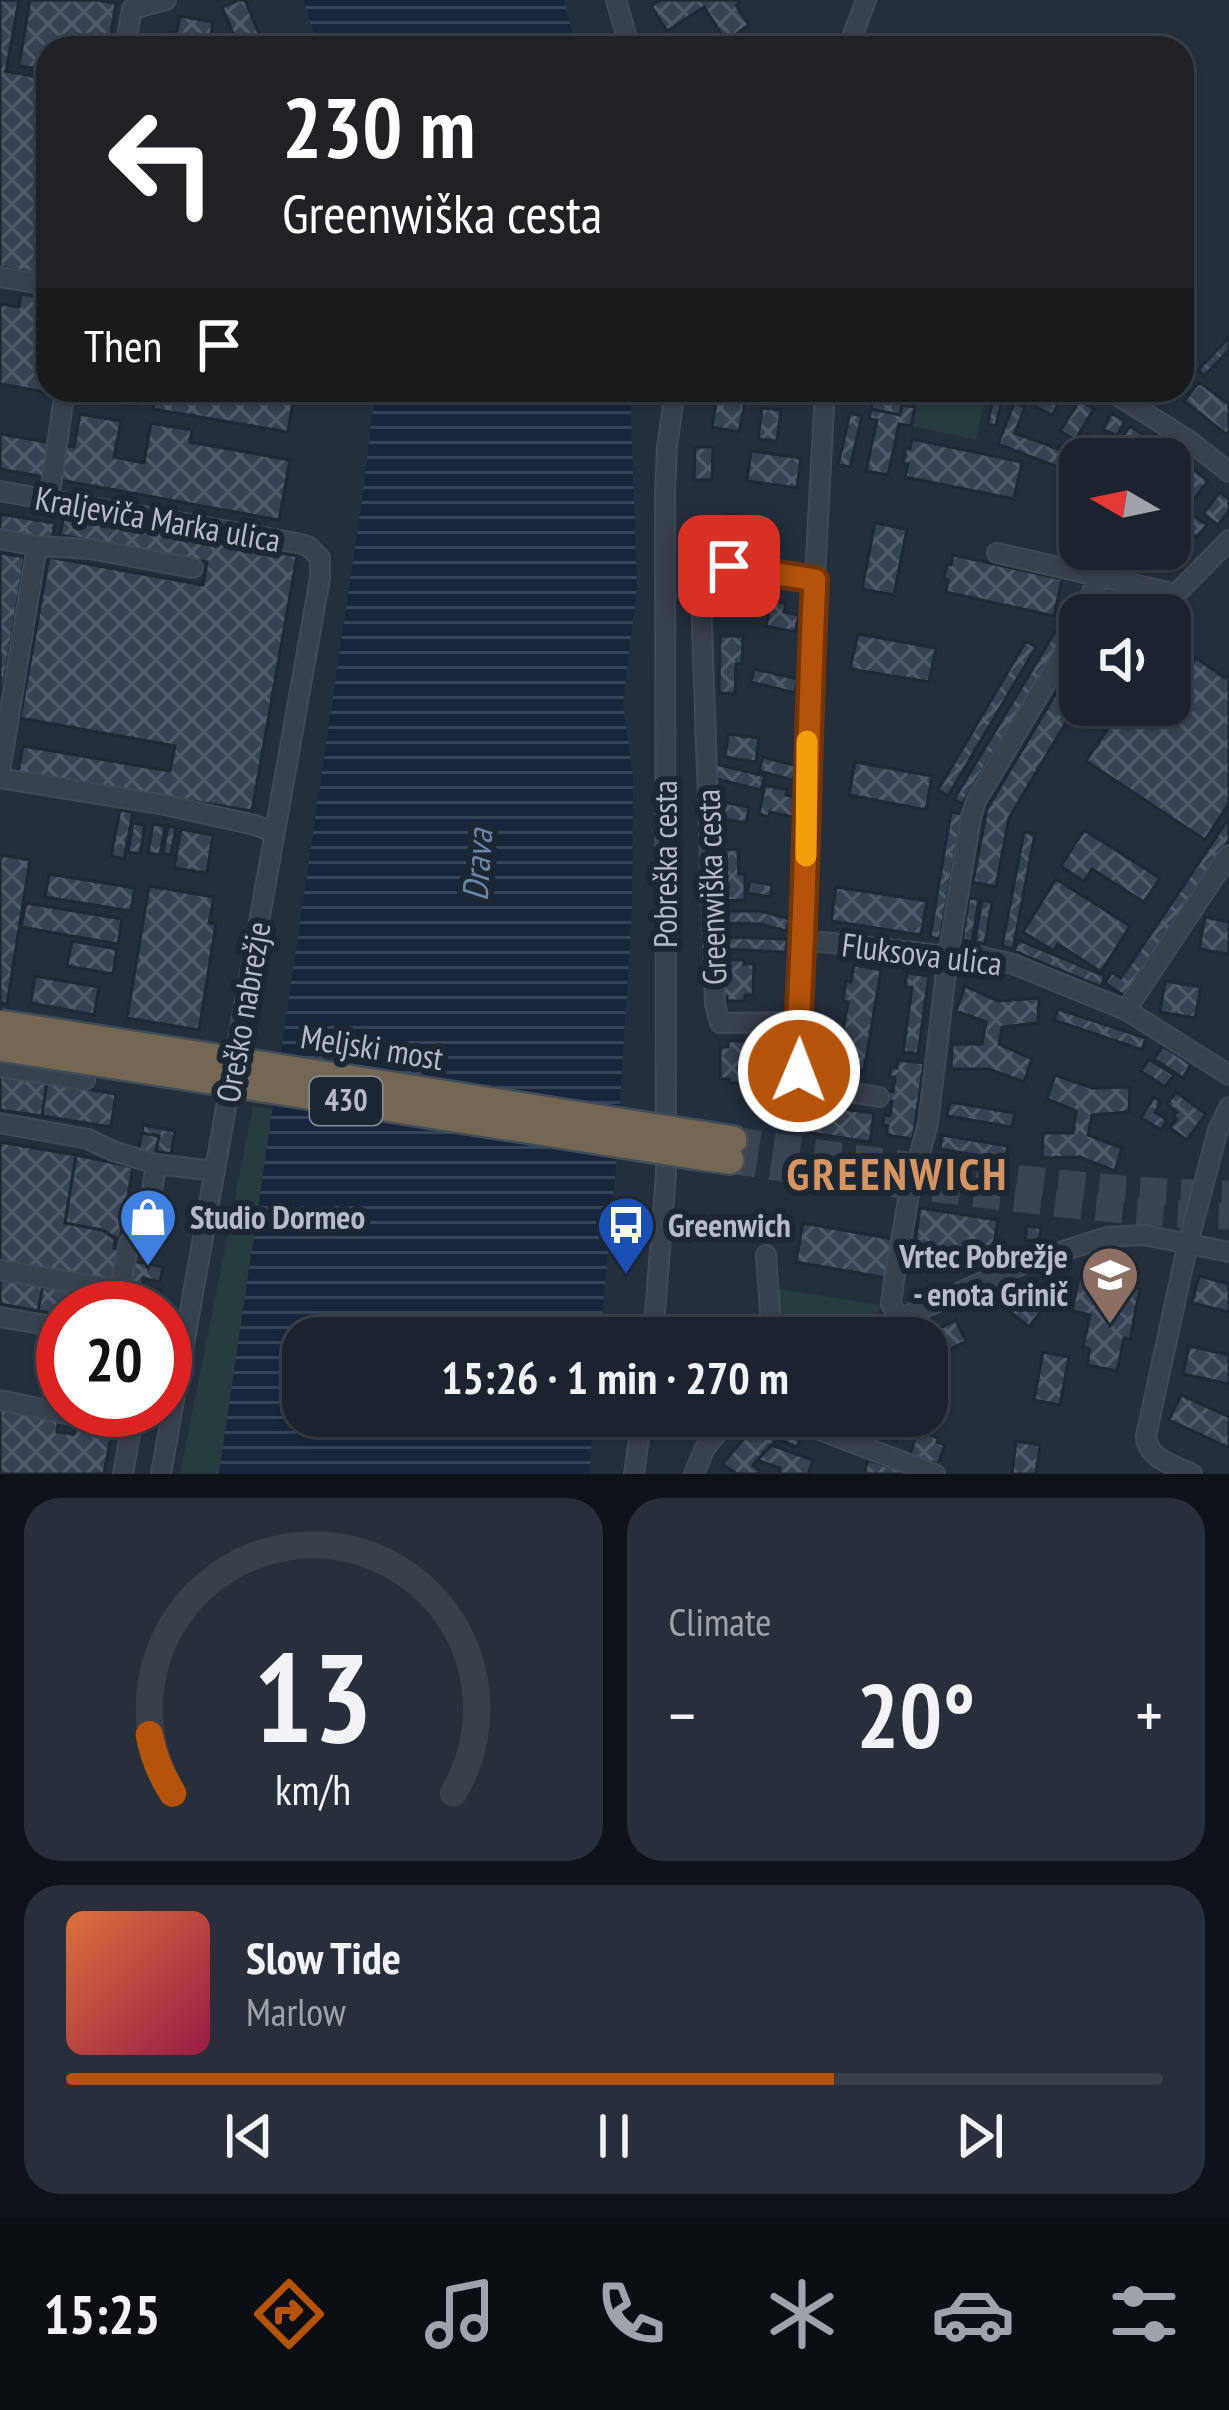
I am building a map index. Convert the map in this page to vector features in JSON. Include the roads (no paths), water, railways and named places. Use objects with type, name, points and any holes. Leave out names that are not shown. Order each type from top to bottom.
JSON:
[{"type":"highway","name":"Meljski most","points":[[0,1024],[731,1150]]},
{"type":"highway","name":"Meljski most","points":[[0,1047],[694,1144]]},
{"type":"street","points":[[126,36],[132,9],[166,0]]},
{"type":"street","points":[[619,9],[638,0]]},
{"type":"street","points":[[852,36],[866,0]]},
{"type":"street","points":[[0,277],[36,283]]},
{"type":"street","points":[[49,499],[63,402]]},
{"type":"street","name":"Pobreška cesta","points":[[654,1317],[664,1212],[665,493],[673,402]]},
{"type":"street","points":[[824,402],[807,726],[805,940],[796,1062],[809,1085],[879,1097]]},
{"type":"street","points":[[1129,402],[1229,472]]},
{"type":"street","name":"Kraljeviča Marka ulica","points":[[0,490],[298,543],[315,551]]},
{"type":"street","points":[[0,539],[193,568]]},
{"type":"street","points":[[997,553],[1176,594],[1229,540]]},
{"type":"street","points":[[37,546],[0,774],[165,805],[275,833]]},
{"type":"street","name":"Oreško nabrežje","points":[[190,1281],[215,1172],[320,578],[315,551]]},
{"type":"street","name":"Greenwiška cesta","points":[[799,1022],[720,1023],[715,1004],[702,587],[713,571],[729,566],[815,580]]},
{"type":"street","points":[[1091,594],[1099,576]]},
{"type":"street","points":[[898,1317],[892,1295],[909,1195],[928,1123],[968,832],[976,801],[1059,661]]},
{"type":"street","points":[[1126,1010],[1229,855]]},
{"type":"street","name":"Fluksova ulica","points":[[805,940],[980,956],[1013,964],[1126,1010],[1229,1075]]},
{"type":"street","points":[[0,1067],[85,1080]]},
{"type":"street","name":"Meljski most","points":[[232,1072],[665,1138]]},
{"type":"street","points":[[1192,1474],[1155,1456],[1146,1445],[1146,1436],[1188,1243],[1214,1141],[1229,1107]]},
{"type":"street","points":[[0,1123],[88,1139],[157,1164],[215,1172]]},
{"type":"street","points":[[122,1281],[130,1243],[145,1239],[157,1164]]},
{"type":"street","points":[[904,1317],[1028,1262],[1107,1237],[1144,1235],[1229,1252]]},
{"type":"street","points":[[766,1255],[770,1317]]},
{"type":"street","points":[[0,1270],[45,1281]]},
{"type":"street","points":[[0,1317],[36,1323]]},
{"type":"street","points":[[0,1400],[124,1426],[130,1434],[123,1474]]},
{"type":"street","name":"Oreško nabrežje","points":[[161,1474],[165,1437]]},
{"type":"street","points":[[634,1474],[640,1437]]},
{"type":"street","points":[[694,1474],[714,1437]]},
{"type":"street","points":[[839,1437],[935,1474]]},
{"type":"water","points":[[303,0],[564,0],[573,36],[315,36]]},
{"type":"water","name":"Drava","points":[[374,402],[630,402],[637,588],[623,702],[633,777],[632,910],[602,1317],[282,1317],[282,1437],[592,1437],[589,1474],[219,1474]]},
{"type":"tunnel","points":[[733,1140],[1042,1181],[1229,1194]]},
{"type":"tunnel","points":[[730,1160],[1048,1202],[1229,1216]]},
{"type":"place","name":"Studio Dormeo","points":[[148,1268]]},
{"type":"place","name":"Greenwich","points":[[626,1276]]},
{"type":"place","name":"Vrtec Pobrežje - enota Grinič","points":[[1110,1326]]},
{"type":"district","name":"GREENWICH","points":[[898,1174]]}]
